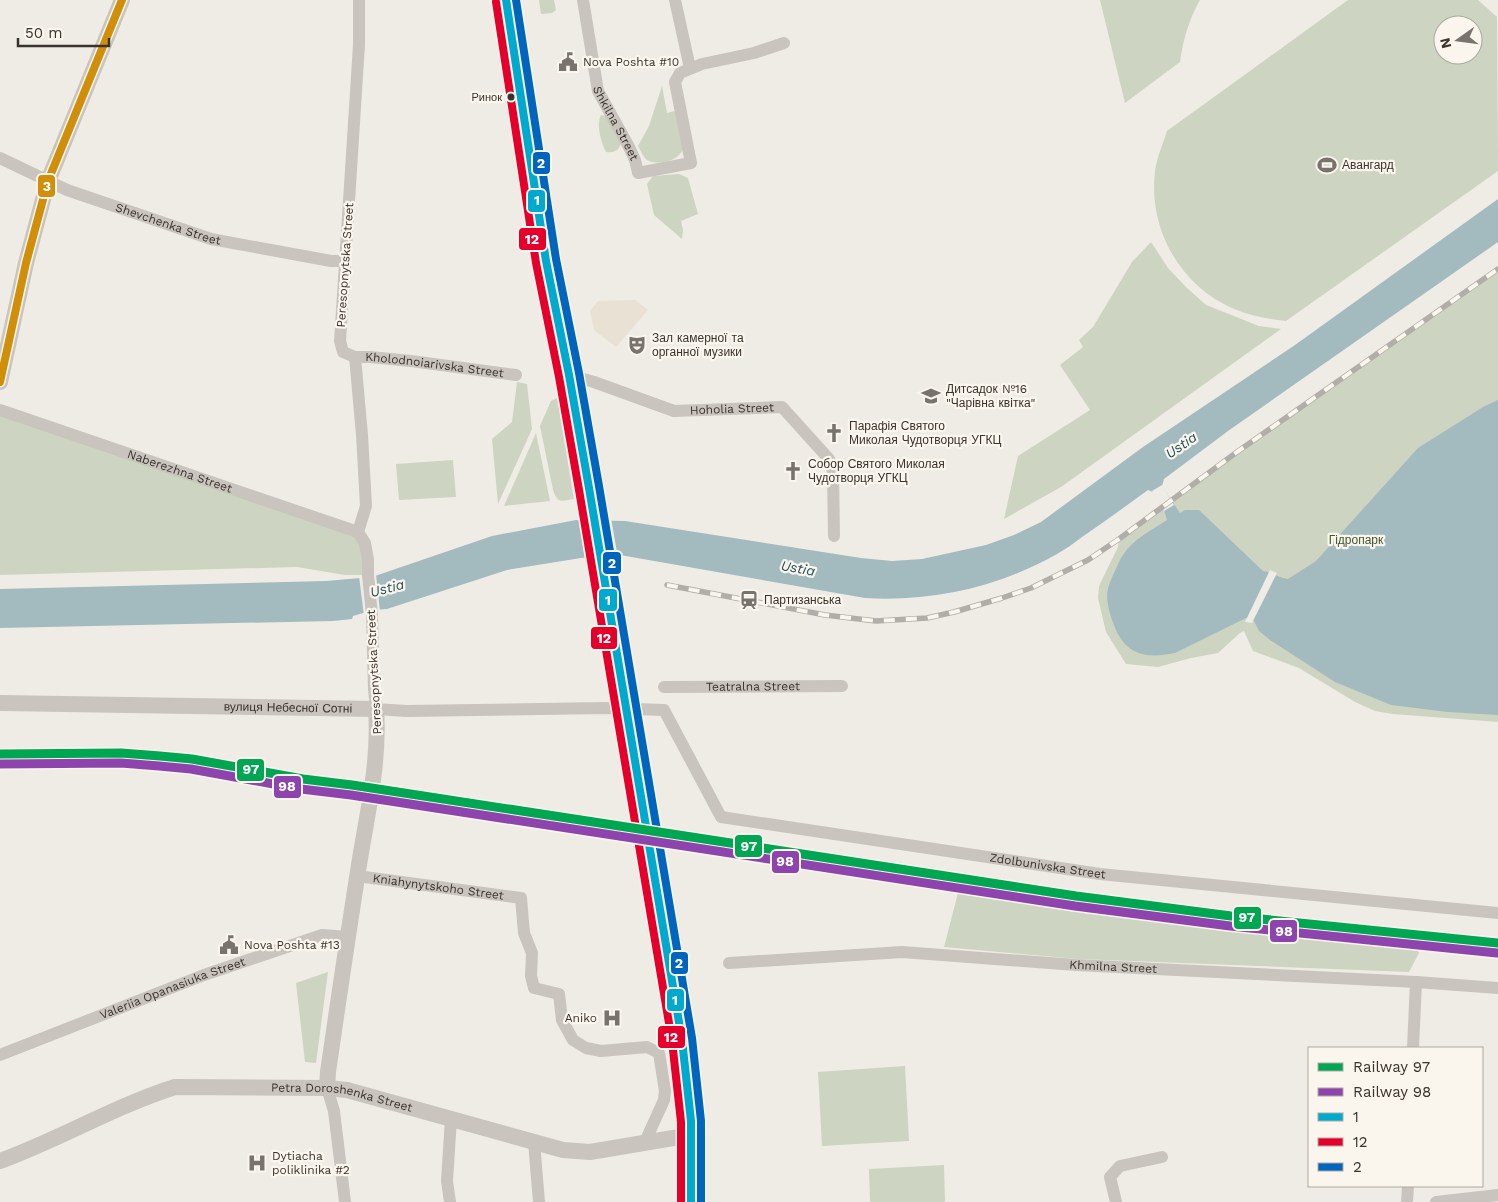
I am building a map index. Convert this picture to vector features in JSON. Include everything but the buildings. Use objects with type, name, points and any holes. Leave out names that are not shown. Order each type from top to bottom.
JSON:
[{"type":"main road","points":[[506,0],[546,261],[589,488],[672,987],[681,1031],[692,1135],[691,1202]]},
{"type":"street","points":[[0,382],[26,263],[48,181],[122,0]]},
{"type":"street","name":"Peresopnytska Street","points":[[355,357],[343,352],[340,341],[359,46],[359,0]]},
{"type":"street","name":"Shkilna Street","points":[[584,0],[598,91],[629,147],[638,173],[691,163],[675,82],[680,73],[690,68]]},
{"type":"street","points":[[675,0],[690,68],[784,44]]},
{"type":"street","name":"Shevchenka Street","points":[[0,158],[67,190],[211,239],[331,261],[345,261]]},
{"type":"street","points":[[355,357],[366,506],[358,532]]},
{"type":"street","name":"Kholodnoiarivska Street","points":[[355,357],[411,361],[516,375]]},
{"type":"street","name":"Hoholia Street","points":[[569,375],[674,411],[782,407],[829,459],[833,472],[834,536]]},
{"type":"street","name":"Naberezhna Street","points":[[0,410],[358,532]]},
{"type":"street","name":"Peresopnytska Street","points":[[345,1202],[334,1111],[327,1088],[328,1072],[372,788],[377,744],[368,560],[365,543],[358,532]]},
{"type":"street","name":"Teatralna Street","points":[[664,687],[842,686]]},
{"type":"street","name":"вулиця Небесної Сотні","points":[[0,703],[406,711],[605,708],[664,710]]},
{"type":"street","name":"Zdolbunivska Street","points":[[664,710],[721,817],[1100,874],[1498,913]]},
{"type":"street","name":"Kniahynytskoho Street","points":[[357,876],[521,898],[524,933],[532,953],[531,976],[534,988],[559,994],[562,1020],[574,1040],[586,1048],[601,1051],[647,1047],[658,1053],[665,1092],[664,1100],[644,1144]]},
{"type":"street","name":"Valeriia Opanasiuka Street","points":[[0,1055],[204,975],[322,935],[348,937]]},
{"type":"street","name":"Khmilna Street","points":[[729,963],[902,952],[1076,965],[1416,982],[1498,988]]},
{"type":"street","points":[[1414,1047],[1416,982]]},
{"type":"street","name":"Petra Doroshenka Street","points":[[0,1161],[52,1140],[152,1094],[175,1087],[327,1088],[347,1090],[563,1150],[590,1152],[692,1135]]},
{"type":"street","points":[[450,1120],[447,1181],[450,1202]]},
{"type":"street","points":[[534,1142],[539,1202]]},
{"type":"street","points":[[1116,1202],[1110,1177],[1120,1166],[1162,1157]]},
{"type":"street","points":[[1407,1202],[1408,1187]]},
{"type":"street","points":[[1436,1202],[1498,1195]]},
{"type":"green space","points":[[539,0],[554,0],[556,10],[552,13],[541,14]]},
{"type":"green space","points":[[1100,0],[1200,0],[1187,30],[1180,62],[1125,103]]},
{"type":"green space","name":"Авангард","points":[[1348,0],[1478,0],[1497,17],[1498,171],[1286,321],[1247,314],[1234,309],[1215,299],[1183,271],[1163,234],[1157,214],[1154,193],[1155,171],[1167,131]]},
{"type":"green space","points":[[662,86],[667,113],[675,111],[683,149],[673,159],[652,162],[643,156],[638,146],[649,126]]},
{"type":"green space","points":[[601,115],[606,116],[621,143],[619,148],[613,152],[606,152],[602,144],[599,128]]},
{"type":"green space","points":[[679,174],[688,178],[698,214],[681,221],[682,239],[654,215],[647,184],[653,176]]},
{"type":"green space","points":[[1151,242],[1168,268],[1206,305],[1259,326],[1281,329],[1061,487],[1004,519],[1018,456],[1090,410],[1060,365],[1083,347],[1079,340],[1093,327],[1132,262]]},
{"type":"green space","name":"Гідропарк","points":[[1498,269],[1498,722],[1375,711],[1355,702],[1299,668],[1253,651],[1244,631],[1218,653],[1158,667],[1126,664],[1106,632],[1098,598],[1099,586],[1118,547],[1119,539],[1237,452]]},
{"type":"green space","points":[[517,382],[527,384],[532,429],[498,504],[492,439],[512,422]]},
{"type":"green space","points":[[557,398],[574,499],[563,501],[556,498],[553,490],[540,426],[551,401]]},
{"type":"green space","points":[[0,410],[358,532],[368,575],[345,575],[297,567],[0,575]]},
{"type":"green space","points":[[536,433],[550,501],[504,506]]},
{"type":"green space","points":[[453,460],[456,497],[399,500],[396,464]]},
{"type":"green space","points":[[958,893],[1091,911],[1416,947],[1419,953],[1409,972],[1078,959],[944,947]]},
{"type":"green space","points":[[328,972],[316,1063],[305,1062],[296,983]]},
{"type":"green space","points":[[905,1066],[909,1141],[822,1146],[818,1072]]},
{"type":"green space","points":[[944,1165],[945,1202],[870,1202],[869,1169]]},
{"type":"shaded area","points":[[635,300],[648,310],[616,347],[594,330],[590,311],[598,301]]},
{"type":"water","name":"Ustia","points":[[1498,199],[1498,242],[1228,431],[1164,479],[1162,486],[1180,513],[1185,510],[1199,510],[1263,571],[1288,579],[1316,561],[1418,448],[1483,407],[1498,400],[1498,715],[1448,712],[1391,705],[1335,682],[1270,640],[1259,631],[1254,621],[1246,618],[1175,653],[1153,655],[1135,652],[1122,640],[1117,631],[1112,620],[1107,594],[1112,577],[1127,549],[1143,535],[1167,520],[1164,510],[1153,492],[1148,490],[1067,548],[1035,566],[988,583],[939,595],[890,599],[865,598],[620,555],[581,558],[507,570],[387,609],[373,610],[353,616],[352,619],[333,621],[0,628],[0,589],[326,581],[372,577],[492,536],[576,520],[625,521],[861,558],[892,561],[922,559],[986,545],[1014,535],[1041,522],[1143,447],[1295,345]]},
{"type":"pier","points":[[1162,485],[1174,505],[1164,511],[1152,491]]},
{"type":"pier","points":[[578,518],[611,518],[618,558],[585,560]]},
{"type":"pier","points":[[1270,570],[1277,573],[1252,623],[1245,622]]},
{"type":"pier","points":[[376,574],[380,612],[364,616],[359,576]]},
{"type":"railway","points":[[667,585],[825,615],[876,621],[927,618],[954,612],[1031,588],[1088,560],[1119,539],[1237,452],[1498,269]]},
{"type":"railway","points":[[267,783],[566,826]]},
{"type":"railway","points":[[663,841],[1128,912],[1274,930],[1498,951]]},
{"type":"rail line","name":"97","points":[[0,754],[121,753],[192,759],[303,779],[1076,896],[1231,916],[1498,943]]},
{"type":"rail line","name":"98","points":[[0,764],[121,763],[191,769],[301,789],[351,795],[1075,906],[1230,926],[1497,953]]},
{"type":"transit line","name":"3","points":[[0,382],[26,263],[48,181],[122,0]]},
{"type":"transit line","name":"1","points":[[506,0],[546,261],[589,488],[682,1040],[691,1121],[691,1202]]},
{"type":"transit line","name":"2","points":[[516,0],[556,259],[599,486],[692,1038],[701,1121],[701,1202]]},
{"type":"transit line","name":"12","points":[[496,2],[536,263],[579,490],[672,1041],[681,1122],[681,1202]]},
{"type":"place","name":"Nova Poshta #10","points":[[568,62]]},
{"type":"place","name":"Ринок","points":[[511,97]]},
{"type":"place","name":"Авангард","points":[[1327,165]]},
{"type":"place","name":"Зал камерної та органної музики","points":[[637,345]]},
{"type":"place","name":"Дитсадок №16 \"Чарівна квітка\"","points":[[931,396]]},
{"type":"place","name":"Парафія Святого Миколая Чудотворця УГКЦ","points":[[834,433]]},
{"type":"place","name":"Собор Святого Миколая Чудотворця УГКЦ","points":[[793,471]]},
{"type":"place","name":"Партизанська","points":[[749,600]]},
{"type":"place","name":"Nova Poshta #13","points":[[229,945]]},
{"type":"place","name":"Aniko","points":[[612,1018]]},
{"type":"place","name":"Dytiacha poliklinika #2","points":[[257,1163]]}]
